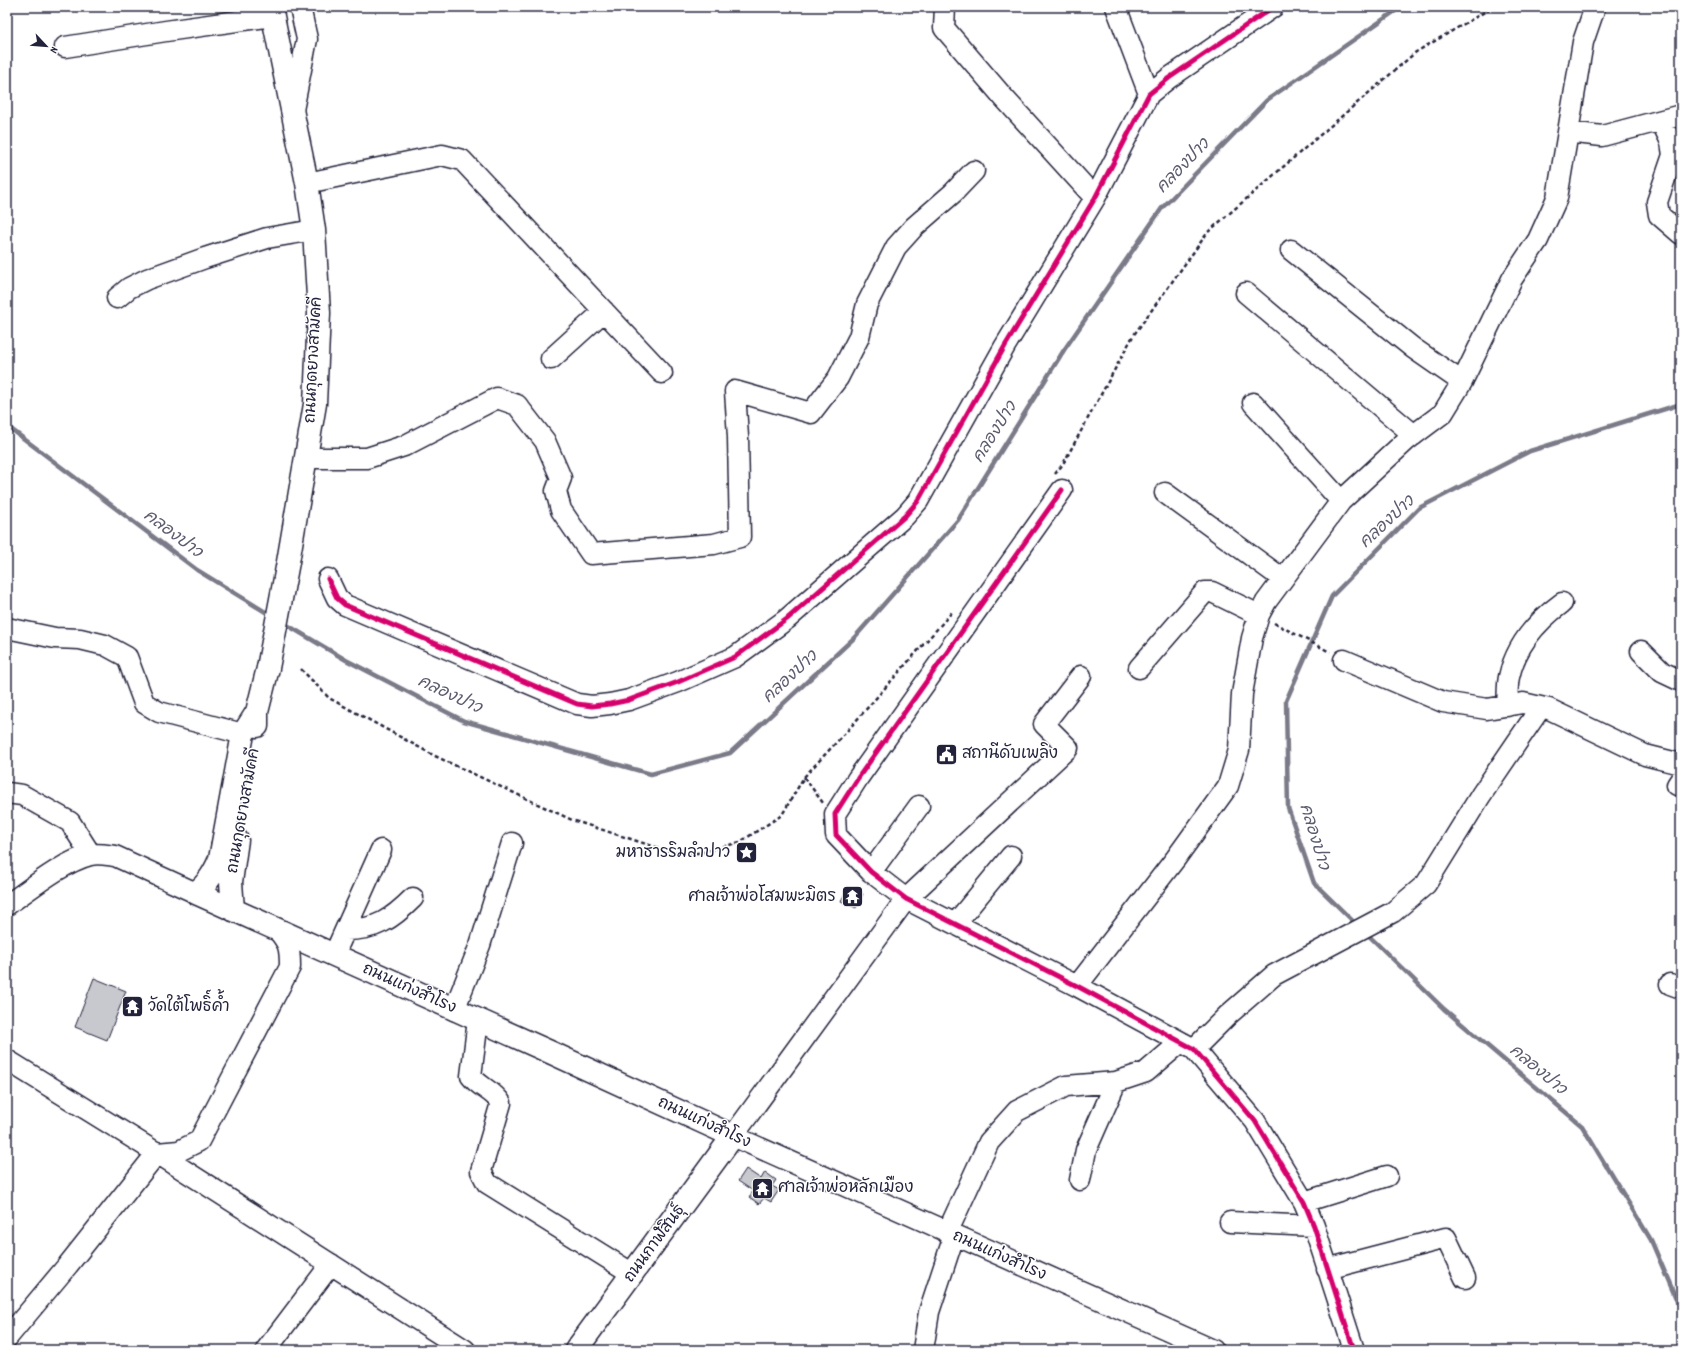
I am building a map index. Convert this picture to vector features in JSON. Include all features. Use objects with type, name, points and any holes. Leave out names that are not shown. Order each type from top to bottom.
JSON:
[{"type":"main road","name":"ถนนกุดยางสามัคคี","points":[[233,910],[231,896],[233,864],[258,738],[257,712],[268,668],[288,562],[315,404],[319,313],[314,230],[293,114],[272,12]]},
{"type":"main road","name":"ถนนกุดยางสามัคคี","points":[[196,893],[206,885],[214,873],[220,859],[243,734],[257,712]]},
{"type":"main road","name":"ถนนแก่งสำโรง","points":[[196,893],[733,1136]]},
{"type":"main road","name":"ถนนกาฬสินธุ์","points":[[576,1350],[733,1136]]},
{"type":"street","points":[[293,114],[307,38],[300,7]]},
{"type":"street","points":[[944,7],[944,28],[1004,98],[1095,198]]},
{"type":"street","points":[[1116,7],[1149,94]]},
{"type":"street","points":[[328,579],[337,598],[345,605],[577,704],[598,705],[629,700],[678,682],[735,657],[787,619],[905,516],[918,501],[1005,346],[1095,198],[1149,94],[1169,78],[1273,7]]},
{"type":"street","points":[[1077,986],[1176,858],[1228,786],[1240,750],[1242,694],[1252,638],[1259,615],[1266,602],[1341,501],[1414,435],[1443,413],[1462,382],[1512,279],[1538,240],[1557,198],[1583,42],[1595,7]]},
{"type":"street","points":[[65,47],[272,12]]},
{"type":"street","points":[[1568,132],[1602,136],[1681,115]]},
{"type":"street","points":[[1661,121],[1671,142],[1673,155],[1656,202],[1659,215],[1681,234]]},
{"type":"street","points":[[306,183],[442,155],[462,160],[662,373]]},
{"type":"street","points":[[306,458],[367,458],[404,446],[497,398],[517,405],[545,441],[561,478],[556,491],[561,510],[591,554],[714,544],[740,537],[738,437],[735,391],[811,413],[838,378],[859,337],[867,304],[896,247],[914,227],[953,193],[974,171]]},
{"type":"street","points":[[117,298],[129,288],[147,279],[205,258],[267,238],[314,230]]},
{"type":"street","points":[[1291,250],[1413,348],[1462,382]]},
{"type":"street","points":[[1246,293],[1414,435]]},
{"type":"street","points":[[551,359],[604,311]]},
{"type":"street","points":[[1253,403],[1341,501]]},
{"type":"street","points":[[1062,490],[862,771],[835,814],[836,834],[871,872],[906,899],[1077,986],[1187,1045],[1254,1121],[1304,1202],[1314,1226],[1354,1350]]},
{"type":"street","points":[[1165,494],[1283,579]]},
{"type":"street","points":[[1139,668],[1205,592],[1212,592],[1259,615]]},
{"type":"street","points":[[1508,706],[1508,679],[1514,660],[1521,646],[1538,623],[1562,603]]},
{"type":"street","points":[[7,628],[55,638],[80,639],[105,645],[127,657],[144,703],[159,712],[243,734]]},
{"type":"street","points":[[1641,651],[1662,672],[1681,681]]},
{"type":"street","points":[[1344,660],[1443,702],[1487,708],[1523,703],[1550,709],[1645,755],[1681,764]]},
{"type":"street","points":[[733,1136],[906,899],[1068,748],[1044,724],[1081,676]]},
{"type":"street","points":[[923,1350],[929,1312],[951,1234],[989,1142],[1017,1111],[1066,1086],[1116,1082],[1146,1072],[1187,1045],[1228,1015],[1274,975],[1393,912],[1426,884],[1481,795],[1541,707]]},
{"type":"street","points":[[7,793],[22,795],[70,822],[91,855]]},
{"type":"street","points":[[871,872],[918,806]]},
{"type":"street","points":[[454,1010],[480,945],[512,843]]},
{"type":"street","points":[[201,1182],[197,1160],[199,1141],[290,967],[304,957],[330,954],[346,930],[382,850]]},
{"type":"street","points":[[7,905],[67,865],[91,855],[105,854],[115,856],[196,893]]},
{"type":"street","points":[[955,924],[1011,856]]},
{"type":"street","points":[[346,930],[361,930],[372,927],[388,919],[413,898]]},
{"type":"street","points":[[277,929],[290,949],[290,967]]},
{"type":"street","points":[[478,1020],[471,1076],[475,1081],[496,1095],[501,1103],[482,1172],[487,1184],[633,1274]]},
{"type":"street","points":[[7,1060],[157,1153],[465,1350]]},
{"type":"street","points":[[1080,1180],[1086,1150],[1116,1082]]},
{"type":"street","name":"ถนนแก่งสำโรง","points":[[733,1136],[1213,1350]]},
{"type":"street","points":[[7,1338],[68,1265],[157,1153],[178,1152],[199,1141]]},
{"type":"street","points":[[1304,1202],[1387,1176]]},
{"type":"street","points":[[1230,1222],[1314,1226]]},
{"type":"street","points":[[1327,1269],[1446,1238],[1465,1278]]},
{"type":"street","points":[[266,1350],[331,1264]]},
{"type":"path","points":[[1259,615],[1344,660]]},
{"type":"path","points":[[804,777],[821,801],[835,814]]},
{"type":"building","name":"ศาลเจ้าพ่อโสมพะมิตร","points":[[848,887],[863,894],[856,908],[841,901]]},
{"type":"building","name":"วัดใต้โพธิ์คำ้","points":[[94,978],[126,991],[107,1040],[75,1027]]},
{"type":"building","name":"ศาลเจ้าพ่อหลักเมือง","points":[[746,1169],[761,1179],[765,1172],[776,1180],[772,1186],[779,1190],[771,1202],[764,1198],[759,1204],[749,1197],[753,1191],[738,1181]]},
{"type":"waterway","name":"คลองปาว","points":[[282,622],[346,660],[464,721],[651,774],[730,753],[854,638],[958,520],[1064,350],[1162,208],[1267,100],[1401,7]]},
{"type":"waterway","name":"คลองปาว","points":[[1358,926],[1314,883],[1288,808],[1286,701],[1332,596],[1419,508],[1530,451],[1681,404]]},
{"type":"waterway","name":"คลองปาว","points":[[7,426],[197,570],[272,616]]},
{"type":"waterway","name":"คลองปาว","points":[[1365,932],[1444,1009],[1582,1126],[1651,1240],[1681,1310]]},
{"type":"cycle path","points":[[328,579],[337,598],[345,605],[577,704],[592,706],[629,700],[678,682],[735,657],[787,619],[905,516],[918,501],[1005,346],[1095,198],[1149,94],[1169,78],[1273,7]]},
{"type":"cycle path","points":[[1062,490],[858,778],[835,814],[836,835],[871,872],[906,899],[1077,986],[1194,1049],[1255,1121],[1304,1202],[1314,1226],[1354,1350]]},
{"type":"place","name":"สถานีดับเพลิง","points":[[947,754]]},
{"type":"place","name":"มหาธารริมลำปาว","points":[[746,853]]},
{"type":"place","name":"ศาลเจ้าพ่อโสมพะมิตร","points":[[852,897]]},
{"type":"place","name":"วัดใต้โพธิ์คำ้","points":[[132,1007]]},
{"type":"place","name":"ศาลเจ้าพ่อหลักเมือง","points":[[762,1188]]}]
